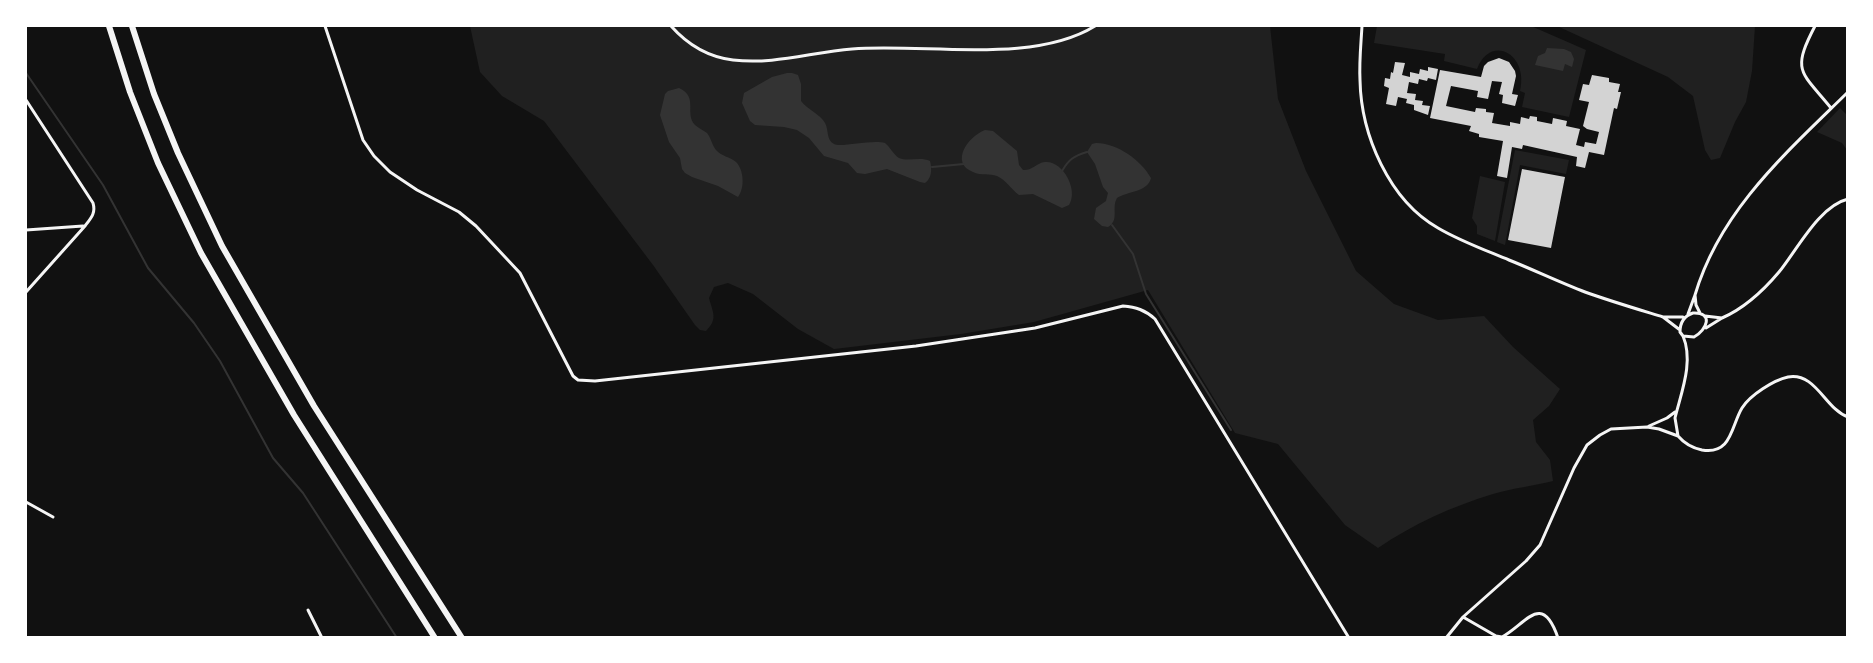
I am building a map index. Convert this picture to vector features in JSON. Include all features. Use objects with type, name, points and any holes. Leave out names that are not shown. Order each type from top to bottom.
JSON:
[{"type":"highway","points":[[110,26],[130,92],[158,163],[201,253],[294,415],[435,638]]},
{"type":"highway","points":[[132,26],[154,94],[178,153],[222,246],[314,406],[462,638]]},
{"type":"street","points":[[326,26],[363,140],[374,156],[402,180],[459,212],[503,254],[520,273],[573,376],[578,380],[595,381],[916,346],[1035,328],[1123,306],[1135,307],[1147,312],[1160,328],[1349,638]]},
{"type":"street","points":[[671,26],[689,44],[702,51],[732,60],[754,62],[835,51],[881,48],[1034,47],[1069,38],[1095,26]]},
{"type":"street","points":[[1362,26],[1360,81],[1367,127],[1374,149],[1389,180],[1401,198],[1418,214],[1437,228],[1470,244],[1584,291],[1663,317],[1677,318],[1700,313]]},
{"type":"street","points":[[1815,26],[1801,56],[1801,66],[1803,73],[1831,108]]},
{"type":"street","points":[[1680,330],[1716,243],[1735,212],[1770,170],[1848,92]]},
{"type":"street","points":[[26,100],[93,203],[94,208],[85,226],[26,292]]},
{"type":"street","points":[[1683,336],[1694,337],[1744,306],[1778,273],[1821,216],[1834,205],[1848,199]]},
{"type":"street","points":[[26,230],[85,226]]},
{"type":"street","points":[[1695,295],[1700,313],[1705,316],[1722,318]]},
{"type":"street","points":[[1704,329],[1707,322],[1705,316]]},
{"type":"street","points":[[1663,317],[1680,330],[1686,346],[1687,364],[1675,418],[1678,436]]},
{"type":"street","points":[[1446,638],[1463,617],[1526,561],[1540,545],[1574,468],[1587,445],[1600,435],[1611,429],[1647,427],[1678,436],[1686,444],[1700,450],[1713,450],[1728,440],[1743,407],[1750,398],[1771,384],[1789,377],[1801,378],[1811,383],[1838,412],[1848,417]]},
{"type":"street","points":[[1647,427],[1676,411]]},
{"type":"street","points":[[26,502],[53,517]]},
{"type":"street","points":[[308,610],[322,638]]},
{"type":"street","points":[[1463,617],[1496,636],[1502,637],[1531,615],[1540,614],[1548,617],[1554,624],[1558,638]]},
{"type":"shaded area","points":[[470,26],[1270,26],[1278,99],[1306,171],[1356,271],[1394,304],[1438,320],[1484,316],[1513,347],[1560,389],[1549,406],[1533,420],[1536,442],[1550,460],[1553,481],[1501,492],[1463,504],[1434,516],[1378,548],[1345,525],[1278,444],[1235,433],[1148,290],[1034,322],[961,334],[834,349],[798,329],[753,294],[728,283],[714,287],[709,298],[714,316],[712,323],[706,331],[700,330],[544,121],[502,96],[480,72]]},
{"type":"shaded area","points":[[1377,26],[1531,26],[1586,50],[1569,117],[1522,107],[1525,93],[1520,91],[1519,67],[1514,58],[1507,53],[1490,52],[1483,58],[1477,69],[1444,61],[1445,54],[1374,43]]},
{"type":"shaded area","points":[[1557,26],[1755,26],[1752,71],[1746,102],[1720,158],[1711,160],[1705,150],[1693,96],[1668,77]]},
{"type":"shaded area","points":[[1547,48],[1564,49],[1571,52],[1574,59],[1572,67],[1565,64],[1563,71],[1535,65],[1538,56],[1545,53]]},
{"type":"shaded area","points":[[787,73],[798,75],[801,84],[801,101],[823,120],[831,142],[837,145],[885,143],[899,158],[930,161],[929,179],[925,183],[920,182],[887,169],[865,174],[857,173],[848,163],[824,156],[809,138],[797,130],[755,125],[750,121],[742,103],[744,93],[772,77]]},
{"type":"shaded area","points":[[679,88],[690,100],[692,120],[695,125],[707,133],[718,152],[739,165],[743,184],[738,197],[718,186],[692,177],[682,169],[680,158],[669,142],[660,115],[665,94]]},
{"type":"shaded area","points":[[1840,108],[1847,115],[1847,150],[1842,143],[1817,132]]},
{"type":"shaded area","points":[[985,130],[993,131],[1017,151],[1019,165],[1023,170],[1045,162],[1063,171],[1072,191],[1069,205],[1062,208],[1033,194],[1019,195],[997,176],[976,173],[966,168],[962,157],[967,144],[978,133]]},
{"type":"shaded area","points":[[1092,144],[1112,146],[1128,154],[1147,171],[1151,178],[1142,189],[1117,198],[1114,221],[1108,227],[1102,226],[1094,219],[1096,208],[1106,201],[1108,193],[1087,152]]},
{"type":"shaded area","points":[[1515,150],[1569,160],[1566,174],[1520,165],[1505,245],[1497,242]]},
{"type":"shaded area","points":[[1480,176],[1505,182],[1495,241],[1477,234],[1477,226],[1472,218]]},
{"type":"building","points":[[1499,58],[1509,62],[1515,71],[1512,94],[1518,95],[1515,106],[1502,103],[1503,95],[1499,94],[1502,82],[1492,81],[1488,99],[1477,97],[1478,91],[1451,86],[1446,106],[1475,112],[1476,108],[1486,109],[1486,112],[1494,113],[1492,123],[1510,126],[1510,122],[1520,124],[1521,117],[1529,119],[1530,116],[1537,117],[1537,121],[1552,124],[1553,118],[1567,121],[1566,126],[1580,129],[1576,145],[1584,147],[1585,142],[1596,144],[1599,132],[1583,126],[1589,102],[1579,100],[1583,84],[1589,85],[1592,75],[1609,78],[1609,82],[1620,84],[1618,92],[1621,92],[1617,109],[1614,108],[1604,155],[1589,152],[1585,168],[1576,166],[1577,157],[1523,145],[1522,149],[1512,147],[1507,178],[1497,176],[1503,141],[1479,137],[1479,134],[1469,131],[1471,126],[1430,118],[1440,70],[1481,77],[1484,66]]},
{"type":"building","points":[[1395,62],[1405,63],[1402,75],[1410,77],[1410,72],[1419,74],[1420,69],[1428,71],[1428,67],[1438,69],[1436,80],[1419,79],[1418,84],[1409,82],[1407,93],[1416,94],[1415,100],[1423,101],[1422,105],[1430,106],[1428,115],[1414,110],[1414,105],[1406,103],[1407,99],[1398,97],[1396,106],[1386,104],[1389,88],[1384,86],[1385,78],[1390,79]]},
{"type":"building","points":[[1522,169],[1565,177],[1551,248],[1508,240]]},
{"type":"waterway","points":[[26,73],[103,185],[148,268],[194,323],[220,361],[273,458],[303,493],[397,638]]},
{"type":"waterway","points":[[1062,171],[1072,158],[1087,152]]},
{"type":"waterway","points":[[932,167],[964,164]]},
{"type":"waterway","points":[[1112,225],[1133,254],[1146,294],[1231,430]]}]
